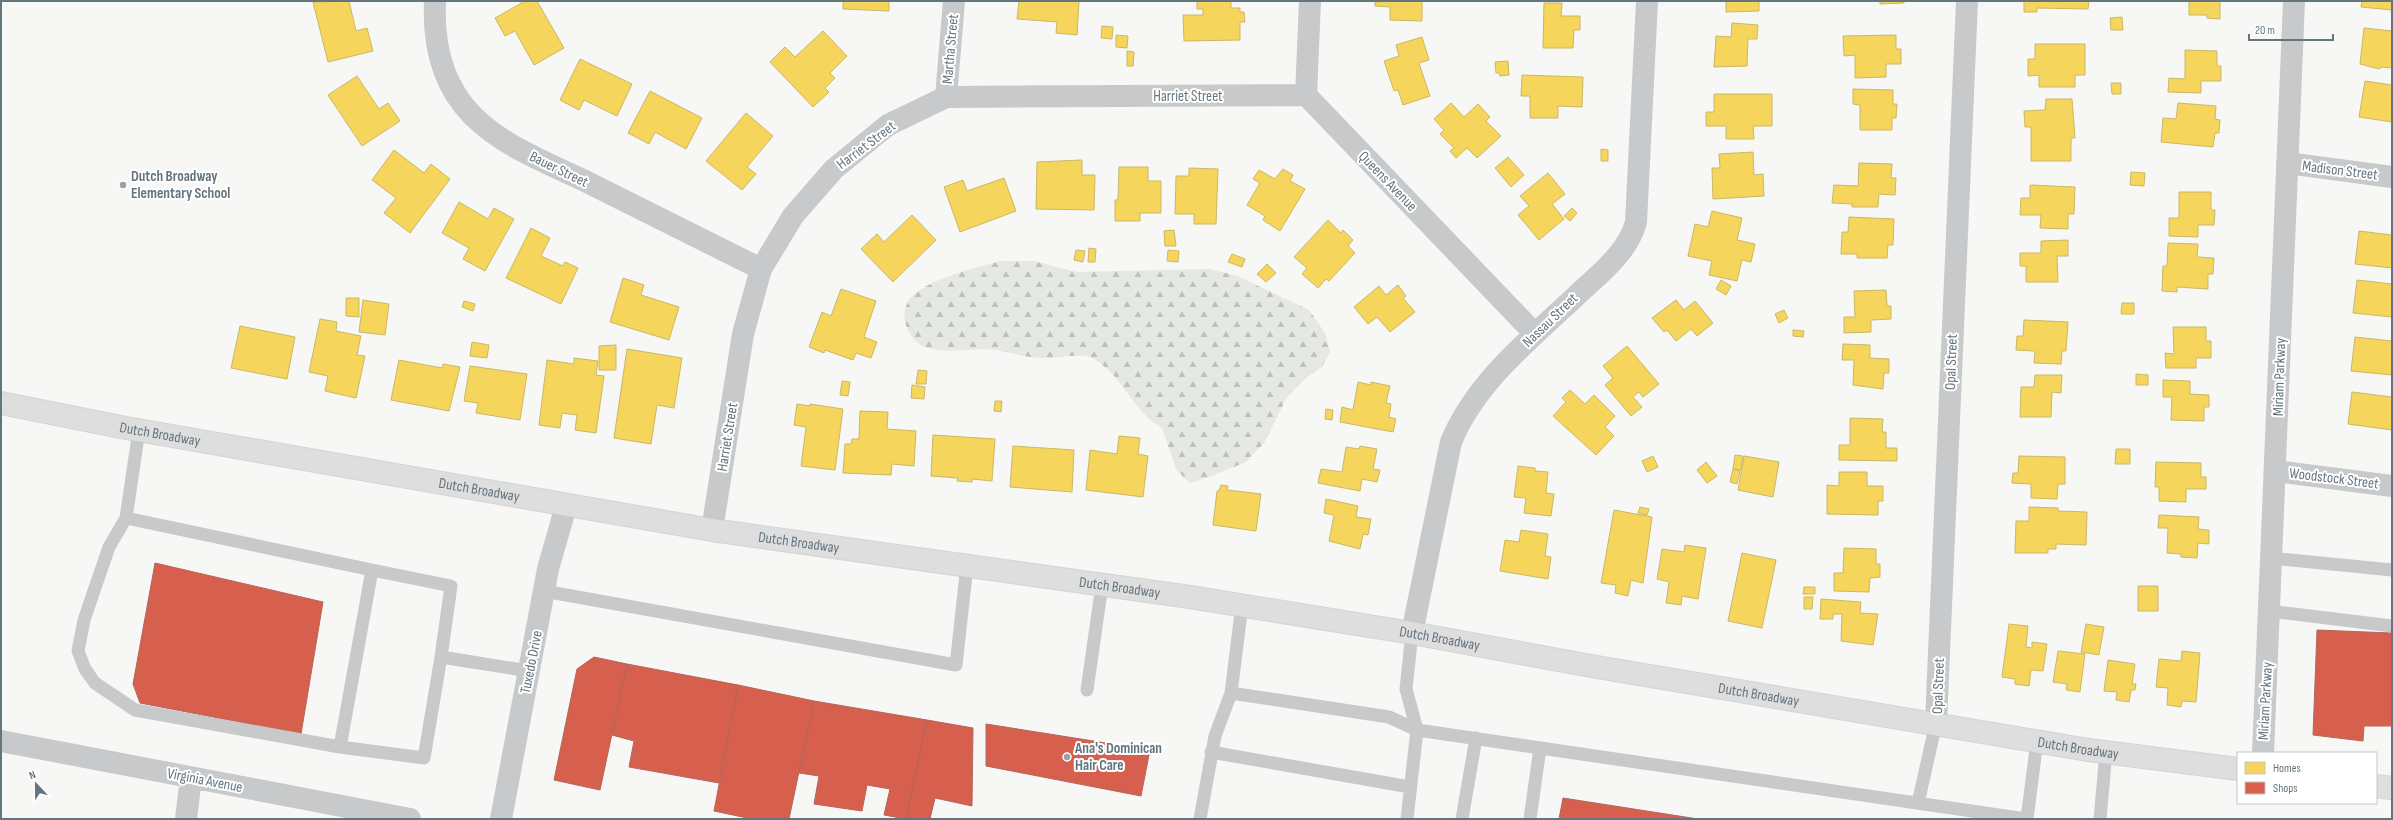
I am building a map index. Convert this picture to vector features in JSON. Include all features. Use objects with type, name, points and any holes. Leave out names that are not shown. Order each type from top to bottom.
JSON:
[{"type":"main road","name":"Dutch Broadway","points":[[1,403],[139,430],[566,506],[712,530],[1242,605],[2037,741],[2106,752],[2237,769]]},
{"type":"main road","points":[[2377,786],[2392,788]]},
{"type":"street","name":"Bauer Street","points":[[434,1],[434,21],[439,58],[456,95],[473,116],[511,145],[762,269]]},
{"type":"street","name":"Martha Street","points":[[946,97],[954,1]]},
{"type":"street","points":[[1306,95],[1310,1]]},
{"type":"street","name":"Nassau Street","points":[[1412,633],[1452,442],[1460,420],[1487,383],[1535,334],[1610,265],[1633,233],[1636,222],[1647,1]]},
{"type":"street","name":"Opal Street","points":[[1936,723],[1967,1]]},
{"type":"street","name":"Miriam Parkway","points":[[2263,752],[2294,1]]},
{"type":"street","name":"Harriet Street","points":[[712,530],[743,334],[762,269],[793,216],[834,169],[888,125],[946,97],[1306,95]]},
{"type":"street","name":"Queens Avenue","points":[[1306,95],[1535,334]]},
{"type":"street","name":"Madison Street","points":[[2287,163],[2392,176]]},
{"type":"street","name":"Woodstock Street","points":[[2275,471],[2392,486]]},
{"type":"street","name":"Tuxedo Drive","points":[[501,819],[544,591],[566,506]]},
{"type":"street","name":"Virginia Avenue","points":[[1,741],[410,819]]},
{"type":"street","points":[[186,819],[191,778]]},
{"type":"lane","points":[[126,518],[451,586],[424,758],[340,747],[135,710],[95,683],[85,670],[78,651],[84,620],[109,547],[126,518],[139,430]]},
{"type":"lane","points":[[2271,558],[2392,570]]},
{"type":"lane","points":[[544,591],[956,665],[967,566]]},
{"type":"lane","points":[[340,747],[372,570]]},
{"type":"lane","points":[[1087,690],[1102,585]]},
{"type":"lane","points":[[1200,819],[1215,736],[1231,693],[1242,605]]},
{"type":"lane","points":[[2269,611],[2392,626]]},
{"type":"lane","points":[[1407,819],[1417,730],[1406,689],[1412,633]]},
{"type":"lane","points":[[441,657],[529,671]]},
{"type":"lane","points":[[1231,693],[1389,717],[1417,730],[2026,819],[2037,741]]},
{"type":"lane","points":[[1918,803],[1936,723]]},
{"type":"lane","points":[[1462,819],[1476,738]]},
{"type":"lane","points":[[1530,819],[1540,748]]},
{"type":"lane","points":[[1212,752],[1410,786]]},
{"type":"lane","points":[[2100,819],[2106,752]]},
{"type":"green space","points":[[1001,261],[1034,261],[1076,272],[1209,269],[1235,275],[1309,310],[1325,333],[1330,352],[1322,367],[1307,377],[1287,397],[1264,443],[1246,462],[1207,478],[1189,483],[1176,469],[1162,428],[1143,412],[1111,372],[1090,357],[1076,356],[1041,358],[983,349],[945,351],[922,346],[914,339],[907,328],[904,316],[907,304],[913,296],[923,288],[949,276]]},
{"type":"building: Homes","points":[[349,1],[356,31],[367,28],[373,51],[328,62],[313,2]]},
{"type":"building: Homes","points":[[525,1],[537,1],[564,48],[534,65],[515,31],[505,36],[495,18]]},
{"type":"building: Homes","points":[[843,1],[889,1],[889,11],[843,9]]},
{"type":"building: Homes","points":[[1019,1],[1079,1],[1077,35],[1056,33],[1057,22],[1017,19]]},
{"type":"building: Homes","points":[[1197,1],[1231,1],[1231,8],[1240,8],[1240,12],[1244,12],[1245,22],[1240,22],[1240,40],[1184,41],[1183,15],[1203,15],[1203,9],[1197,9]]},
{"type":"building: Homes","points":[[1375,1],[1422,1],[1422,21],[1390,20],[1390,7],[1375,6]]},
{"type":"building: Homes","points":[[1726,1],[1759,1],[1759,11],[1726,12]]},
{"type":"building: Homes","points":[[1880,1],[1904,1],[1904,3],[1880,4]]},
{"type":"building: Homes","points":[[2024,1],[2089,1],[2088,9],[2037,8],[2037,12],[2024,12]]},
{"type":"building: Homes","points":[[2189,1],[2220,1],[2220,19],[2207,18],[2207,15],[2189,15]]},
{"type":"building: Homes","points":[[2362,1],[2392,1],[2392,10],[2361,7]]},
{"type":"building: Homes","points":[[1544,3],[1562,3],[1561,16],[1580,16],[1580,30],[1574,30],[1573,48],[1543,48]]},
{"type":"building: Homes","points":[[2122,17],[2123,30],[2111,30],[2110,18]]},
{"type":"building: Homes","points":[[1732,23],[1758,25],[1757,39],[1748,39],[1747,66],[1714,67],[1716,36],[1731,37]]},
{"type":"building: Homes","points":[[1102,26],[1113,27],[1112,39],[1101,38]]},
{"type":"building: Homes","points":[[2364,28],[2392,31],[2392,68],[2382,67],[2379,69],[2360,64]]},
{"type":"building: Homes","points":[[823,31],[847,56],[830,73],[835,78],[825,88],[829,92],[813,107],[770,62],[785,47],[795,57]]},
{"type":"building: Homes","points":[[1116,35],[1128,36],[1127,48],[1116,47]]},
{"type":"building: Homes","points":[[1896,35],[1896,49],[1901,49],[1901,64],[1886,64],[1886,77],[1855,78],[1855,55],[1844,56],[1843,36]]},
{"type":"building: Homes","points":[[1422,37],[1429,60],[1419,63],[1430,96],[1403,105],[1398,90],[1394,91],[1384,61],[1399,56],[1396,45]]},
{"type":"building: Homes","points":[[2035,44],[2085,44],[2085,75],[2075,75],[2075,87],[2039,87],[2039,75],[2028,76],[2028,59],[2035,59]]},
{"type":"building: Homes","points":[[2185,50],[2217,51],[2217,66],[2221,66],[2221,81],[2201,81],[2201,93],[2168,92],[2169,78],[2185,79]]},
{"type":"building: Homes","points":[[1127,51],[1134,52],[1133,66],[1127,66]]},
{"type":"building: Homes","points":[[580,59],[632,84],[617,116],[584,100],[579,110],[560,100]]},
{"type":"building: Homes","points":[[1508,61],[1509,75],[1500,76],[1499,73],[1496,73],[1495,62]]},
{"type":"building: Homes","points":[[1522,75],[1583,77],[1582,107],[1558,106],[1558,118],[1530,118],[1530,96],[1521,96]]},
{"type":"building: Homes","points":[[357,76],[379,109],[388,103],[400,121],[362,146],[328,95]]},
{"type":"building: Homes","points":[[2365,81],[2392,85],[2392,122],[2359,117]]},
{"type":"building: Homes","points":[[2111,83],[2121,83],[2121,94],[2112,94]]},
{"type":"building: Homes","points":[[1853,89],[1893,90],[1893,104],[1897,104],[1896,118],[1892,118],[1892,130],[1860,130],[1860,105],[1853,104]]},
{"type":"building: Homes","points":[[650,91],[702,118],[686,149],[655,132],[649,144],[628,133]]},
{"type":"building: Homes","points":[[1714,94],[1772,94],[1772,126],[1753,126],[1754,139],[1726,139],[1726,126],[1706,126],[1706,112],[1714,112]]},
{"type":"building: Homes","points":[[2046,99],[2072,99],[2075,138],[2071,138],[2071,161],[2031,161],[2031,127],[2025,127],[2024,111],[2045,110]]},
{"type":"building: Homes","points":[[1451,103],[1464,117],[1478,104],[1490,117],[1486,121],[1501,136],[1477,158],[1467,148],[1456,158],[1450,151],[1454,148],[1440,134],[1444,130],[1434,119]]},
{"type":"building: Homes","points":[[2178,103],[2216,106],[2215,119],[2220,120],[2219,133],[2215,133],[2213,147],[2161,142],[2163,118],[2176,119]]},
{"type":"building: Homes","points":[[746,113],[773,136],[747,167],[756,174],[742,190],[706,161]]},
{"type":"building: Homes","points":[[1601,149],[1608,150],[1608,161],[1601,161]]},
{"type":"building: Homes","points":[[394,150],[424,173],[431,164],[450,179],[410,233],[384,213],[396,198],[372,180]]},
{"type":"building: Homes","points":[[1753,152],[1754,175],[1763,174],[1764,196],[1713,199],[1712,168],[1720,168],[1719,154]]},
{"type":"building: Homes","points":[[1508,157],[1524,175],[1511,187],[1495,168]]},
{"type":"building: Homes","points":[[1082,160],[1082,175],[1095,175],[1094,210],[1036,209],[1037,162]]},
{"type":"building: Homes","points":[[1859,163],[1892,164],[1891,178],[1896,178],[1895,195],[1879,194],[1878,207],[1852,207],[1852,204],[1832,203],[1834,185],[1858,186]]},
{"type":"building: Homes","points":[[1119,167],[1148,167],[1148,181],[1161,181],[1161,213],[1140,213],[1140,221],[1115,221],[1115,200],[1118,200]]},
{"type":"building: Homes","points":[[1189,168],[1218,169],[1216,224],[1194,224],[1194,214],[1175,214],[1176,176],[1189,176]]},
{"type":"building: Homes","points":[[1283,169],[1293,175],[1290,181],[1305,189],[1280,231],[1263,220],[1265,216],[1247,205],[1260,183],[1253,179],[1259,170],[1275,179]]},
{"type":"building: Homes","points":[[2131,172],[2145,173],[2144,186],[2130,185]]},
{"type":"building: Homes","points":[[1548,173],[1565,194],[1552,204],[1564,219],[1539,240],[1518,215],[1529,206],[1520,196]]},
{"type":"building: Homes","points":[[1004,178],[1016,211],[960,232],[944,187],[963,180],[967,191]]},
{"type":"building: Homes","points":[[2030,185],[2075,187],[2074,214],[2068,214],[2068,229],[2040,228],[2041,215],[2020,215],[2021,198],[2030,198]]},
{"type":"building: Homes","points":[[2179,192],[2211,192],[2211,210],[2215,210],[2214,225],[2198,225],[2198,237],[2169,236],[2169,218],[2179,218]]},
{"type":"building: Homes","points":[[459,202],[488,219],[494,208],[514,219],[485,271],[463,259],[469,248],[442,233]]},
{"type":"building: Homes","points":[[1572,208],[1577,213],[1570,221],[1564,216]]},
{"type":"building: Homes","points":[[1712,211],[1742,218],[1737,240],[1755,244],[1751,262],[1742,260],[1737,281],[1709,275],[1712,261],[1688,256],[1695,224],[1708,227]]},
{"type":"building: Homes","points":[[912,215],[936,240],[893,282],[861,249],[877,234],[884,242]]},
{"type":"building: Homes","points":[[1849,217],[1894,219],[1893,245],[1888,245],[1887,258],[1857,258],[1857,254],[1841,254],[1842,232],[1848,232]]},
{"type":"building: Homes","points":[[1328,220],[1341,233],[1343,230],[1353,240],[1348,246],[1355,253],[1329,281],[1326,279],[1318,288],[1302,274],[1307,268],[1294,257]]},
{"type":"building: Homes","points":[[531,228],[550,238],[541,256],[563,266],[565,262],[578,268],[561,304],[506,278]]},
{"type":"building: Homes","points":[[1174,230],[1176,246],[1165,246],[1164,231]]},
{"type":"building: Homes","points":[[2359,231],[2392,235],[2392,268],[2355,264]]},
{"type":"building: Homes","points":[[2068,240],[2068,256],[2057,256],[2058,282],[2026,282],[2026,266],[2020,266],[2020,253],[2041,253],[2041,241]]},
{"type":"building: Homes","points":[[2168,243],[2198,244],[2197,257],[2214,258],[2213,274],[2208,274],[2208,289],[2177,287],[2177,292],[2162,291],[2163,266],[2167,266]]},
{"type":"building: Homes","points":[[1089,248],[1096,249],[1095,262],[1088,262]]},
{"type":"building: Homes","points":[[1076,250],[1085,251],[1083,262],[1074,260]]},
{"type":"building: Homes","points":[[1168,250],[1179,251],[1178,262],[1167,261]]},
{"type":"building: Homes","points":[[1232,254],[1245,259],[1242,267],[1228,262]]},
{"type":"building: Homes","points":[[1267,264],[1276,273],[1266,282],[1257,274]]},
{"type":"building: Homes","points":[[623,278],[644,285],[641,295],[679,307],[669,340],[610,322]]},
{"type":"building: Homes","points":[[1721,280],[1731,286],[1726,295],[1716,289]]},
{"type":"building: Homes","points":[[2357,280],[2392,284],[2392,317],[2353,313]]},
{"type":"building: Homes","points":[[1398,285],[1406,296],[1403,298],[1415,312],[1390,332],[1377,317],[1368,324],[1354,307],[1379,286],[1386,295]]},
{"type":"building: Homes","points":[[841,289],[876,301],[864,337],[877,342],[871,358],[856,353],[853,360],[825,350],[824,353],[809,347],[822,312],[831,316]]},
{"type":"building: Homes","points":[[1886,290],[1887,306],[1891,306],[1891,319],[1871,320],[1871,332],[1844,333],[1844,317],[1855,317],[1854,291]]},
{"type":"building: Homes","points":[[346,298],[359,298],[359,317],[346,316]]},
{"type":"building: Homes","points":[[363,300],[389,304],[385,335],[359,332]]},
{"type":"building: Homes","points":[[1676,300],[1684,310],[1695,301],[1713,323],[1697,336],[1691,329],[1676,341],[1667,330],[1664,332],[1652,318]]},
{"type":"building: Homes","points":[[464,301],[475,304],[473,311],[462,307]]},
{"type":"building: Homes","points":[[2122,303],[2134,303],[2134,314],[2121,314]]},
{"type":"building: Homes","points":[[1784,310],[1788,318],[1779,323],[1775,314]]},
{"type":"building: Homes","points":[[320,319],[337,322],[336,331],[361,336],[357,355],[365,356],[356,398],[325,391],[328,376],[309,372]]},
{"type":"building: Homes","points":[[2024,320],[2068,322],[2066,351],[2062,351],[2061,364],[2034,363],[2035,351],[2016,350],[2017,336],[2023,336]]},
{"type":"building: Homes","points":[[240,326],[295,337],[287,379],[231,368]]},
{"type":"building: Homes","points":[[2173,327],[2206,327],[2206,341],[2211,341],[2211,358],[2196,358],[2196,368],[2166,368],[2165,353],[2174,354]]},
{"type":"building: Homes","points":[[1793,330],[1804,331],[1803,337],[1793,336]]},
{"type":"building: Homes","points":[[2355,337],[2392,341],[2392,375],[2351,371]]},
{"type":"building: Homes","points":[[472,342],[489,345],[487,358],[470,356]]},
{"type":"building: Homes","points":[[1843,344],[1870,345],[1870,358],[1889,359],[1889,373],[1884,373],[1883,389],[1853,385],[1854,360],[1842,360]]},
{"type":"building: Homes","points":[[616,345],[616,370],[599,370],[599,346]]},
{"type":"building: Homes","points":[[1627,346],[1659,384],[1643,397],[1639,392],[1633,397],[1642,407],[1631,416],[1605,385],[1613,378],[1603,366]]},
{"type":"building: Homes","points":[[627,349],[682,358],[674,408],[657,405],[651,444],[614,438]]},
{"type":"building: Homes","points":[[574,358],[598,361],[596,375],[604,376],[596,433],[575,430],[577,415],[562,413],[560,428],[539,425],[547,360],[574,364]]},
{"type":"building: Homes","points":[[399,360],[442,368],[443,364],[460,367],[449,411],[391,400]]},
{"type":"building: Homes","points":[[470,366],[527,374],[520,420],[476,413],[478,403],[464,401]]},
{"type":"building: Homes","points":[[918,370],[927,371],[926,384],[916,384]]},
{"type":"building: Homes","points":[[2136,374],[2148,375],[2148,385],[2136,385]]},
{"type":"building: Homes","points":[[2035,375],[2062,375],[2061,393],[2052,392],[2051,417],[2020,417],[2021,387],[2034,387]]},
{"type":"building: Homes","points":[[2163,380],[2190,381],[2190,394],[2209,395],[2209,407],[2204,407],[2204,421],[2171,420],[2172,397],[2163,397]]},
{"type":"building: Homes","points":[[842,381],[850,382],[848,396],[840,395]]},
{"type":"building: Homes","points":[[1358,382],[1371,385],[1371,382],[1390,386],[1386,403],[1391,404],[1389,417],[1396,419],[1393,432],[1340,422],[1342,407],[1353,410]]},
{"type":"building: Homes","points":[[912,385],[925,387],[924,399],[911,398]]},
{"type":"building: Homes","points":[[1570,390],[1585,404],[1594,395],[1615,416],[1605,427],[1614,436],[1596,455],[1553,416],[1566,402],[1562,398]]},
{"type":"building: Homes","points":[[2352,392],[2392,397],[2392,430],[2348,424]]},
{"type":"building: Homes","points":[[995,401],[1002,401],[1001,412],[994,411]]},
{"type":"building: Homes","points":[[797,404],[810,406],[810,404],[843,409],[835,470],[801,466],[806,427],[794,425]]},
{"type":"building: Homes","points":[[1326,409],[1333,410],[1332,420],[1325,419]]},
{"type":"building: Homes","points":[[860,411],[888,412],[887,429],[916,431],[914,466],[892,464],[891,475],[843,473],[845,444],[851,444],[852,439],[859,439]]},
{"type":"building: Homes","points":[[1850,418],[1883,419],[1882,432],[1886,432],[1886,448],[1897,448],[1897,461],[1839,460],[1839,445],[1850,445]]},
{"type":"building: Homes","points":[[933,435],[995,439],[992,481],[972,479],[972,482],[957,481],[958,478],[931,476]]},
{"type":"building: Homes","points":[[1119,436],[1140,438],[1138,454],[1148,456],[1143,497],[1086,490],[1090,450],[1117,454]]},
{"type":"building: Homes","points":[[1013,446],[1074,450],[1072,492],[1010,487]]},
{"type":"building: Homes","points":[[1360,446],[1377,449],[1373,469],[1380,470],[1377,482],[1362,479],[1360,491],[1318,483],[1321,469],[1342,472],[1346,447],[1359,449]]},
{"type":"building: Homes","points":[[2116,449],[2130,449],[2130,464],[2115,464]]},
{"type":"building: Homes","points":[[1735,455],[1743,456],[1741,470],[1733,469]]},
{"type":"building: Homes","points":[[1653,456],[1658,467],[1647,472],[1642,461]]},
{"type":"building: Homes","points":[[1744,456],[1779,462],[1773,497],[1738,490]]},
{"type":"building: Homes","points":[[2019,456],[2065,457],[2065,484],[2058,484],[2057,499],[2031,498],[2031,484],[2012,483],[2013,473],[2018,473]]},
{"type":"building: Homes","points":[[1706,462],[1717,476],[1707,483],[1697,470]]},
{"type":"building: Homes","points":[[2156,462],[2201,463],[2201,477],[2206,477],[2206,489],[2186,489],[2186,502],[2159,501],[2159,487],[2155,487]]},
{"type":"building: Homes","points":[[1518,466],[1535,468],[1535,471],[1548,472],[1546,493],[1554,494],[1551,516],[1524,513],[1526,498],[1514,497]]},
{"type":"building: Homes","points":[[1733,469],[1740,471],[1737,484],[1730,482]]},
{"type":"building: Homes","points":[[1839,472],[1867,472],[1867,486],[1883,486],[1883,501],[1878,501],[1878,515],[1827,514],[1827,485],[1839,486]]},
{"type":"building: Homes","points":[[1221,485],[1228,486],[1227,490],[1261,494],[1256,531],[1213,525],[1217,491],[1219,491]]},
{"type":"building: Homes","points":[[1326,499],[1358,506],[1356,517],[1371,519],[1368,535],[1363,534],[1360,549],[1329,541],[1334,515],[1324,513]]},
{"type":"building: Homes","points":[[1640,507],[1649,509],[1647,515],[1638,513]]},
{"type":"building: Homes","points":[[2029,507],[2058,508],[2058,511],[2087,512],[2086,545],[2056,544],[2056,549],[2048,549],[2048,553],[2015,553],[2016,521],[2029,521]]},
{"type":"building: Homes","points":[[1614,510],[1652,517],[1643,583],[1631,580],[1628,596],[1615,593],[1616,585],[1601,583]]},
{"type":"building: Homes","points":[[2159,515],[2199,517],[2198,529],[2209,530],[2209,544],[2198,543],[2197,558],[2181,557],[2181,554],[2167,553],[2168,528],[2158,528]]},
{"type":"building: Homes","points":[[1521,530],[1548,534],[1545,556],[1551,557],[1548,579],[1500,571],[1505,540],[1519,542]]},
{"type":"building: Homes","points":[[1685,545],[1706,548],[1698,599],[1682,596],[1681,605],[1666,603],[1669,582],[1657,579],[1662,549],[1684,552]]},
{"type":"building: Homes","points":[[1844,548],[1876,549],[1876,564],[1880,564],[1880,577],[1870,578],[1869,592],[1834,591],[1834,573],[1843,573]]},
{"type":"building: Homes","points":[[1742,553],[1776,560],[1762,628],[1728,621]]},
{"type":"building: Homes","points":[[2138,586],[2158,586],[2158,611],[2138,611]]},
{"type":"building: Homes","points":[[1804,587],[1815,587],[1815,594],[1803,594]]},
{"type":"building: Homes","points":[[1804,597],[1813,597],[1812,609],[1804,609]]},
{"type":"building: Homes","points":[[1821,599],[1861,602],[1860,613],[1878,614],[1873,645],[1841,641],[1842,614],[1833,614],[1833,619],[1820,619]]},
{"type":"building: Homes","points":[[2009,624],[2028,626],[2026,647],[2032,648],[2032,642],[2047,644],[2043,671],[2031,670],[2029,686],[2015,684],[2015,679],[2002,677]]},
{"type":"building: Homes","points":[[2086,624],[2104,627],[2099,655],[2081,652]]},
{"type":"building: Homes","points":[[2058,651],[2085,654],[2080,692],[2066,690],[2067,684],[2053,682]]},
{"type":"building: Homes","points":[[2182,651],[2200,653],[2196,702],[2182,701],[2181,707],[2167,705],[2168,688],[2156,687],[2159,659],[2181,661]]},
{"type":"building: Homes","points":[[2108,660],[2135,664],[2132,684],[2136,684],[2135,690],[2131,690],[2129,702],[2116,700],[2117,692],[2104,691]]},
{"type":"building: Shops","points":[[155,563],[323,602],[301,734],[140,703],[133,684]]},
{"type":"building: Shops","points":[[2317,630],[2392,633],[2392,726],[2364,726],[2363,741],[2313,735]]},
{"type":"building: Shops","points":[[594,657],[627,664],[600,790],[554,780],[577,669]]},
{"type":"building: Shops","points":[[627,664],[738,685],[719,783],[629,767],[634,741],[612,735]]},
{"type":"building: Shops","points":[[738,685],[814,701],[789,819],[752,819],[714,811]]},
{"type":"building: Shops","points":[[814,701],[927,720],[906,819],[884,815],[890,789],[867,785],[862,811],[814,804],[819,776],[799,773]]},
{"type":"building: Shops","points":[[927,720],[973,728],[972,806],[935,798],[930,819],[906,819]]},
{"type":"building: Shops","points":[[986,724],[1150,750],[1141,796],[986,766]]},
{"type":"building: Shops","points":[[1563,798],[1698,819],[1559,819]]},
{"type":"place","name":"Dutch Broadway Elementary School","points":[[123,185]]},
{"type":"place","name":"Ana's Dominican Hair Care","points":[[1067,757]]}]
